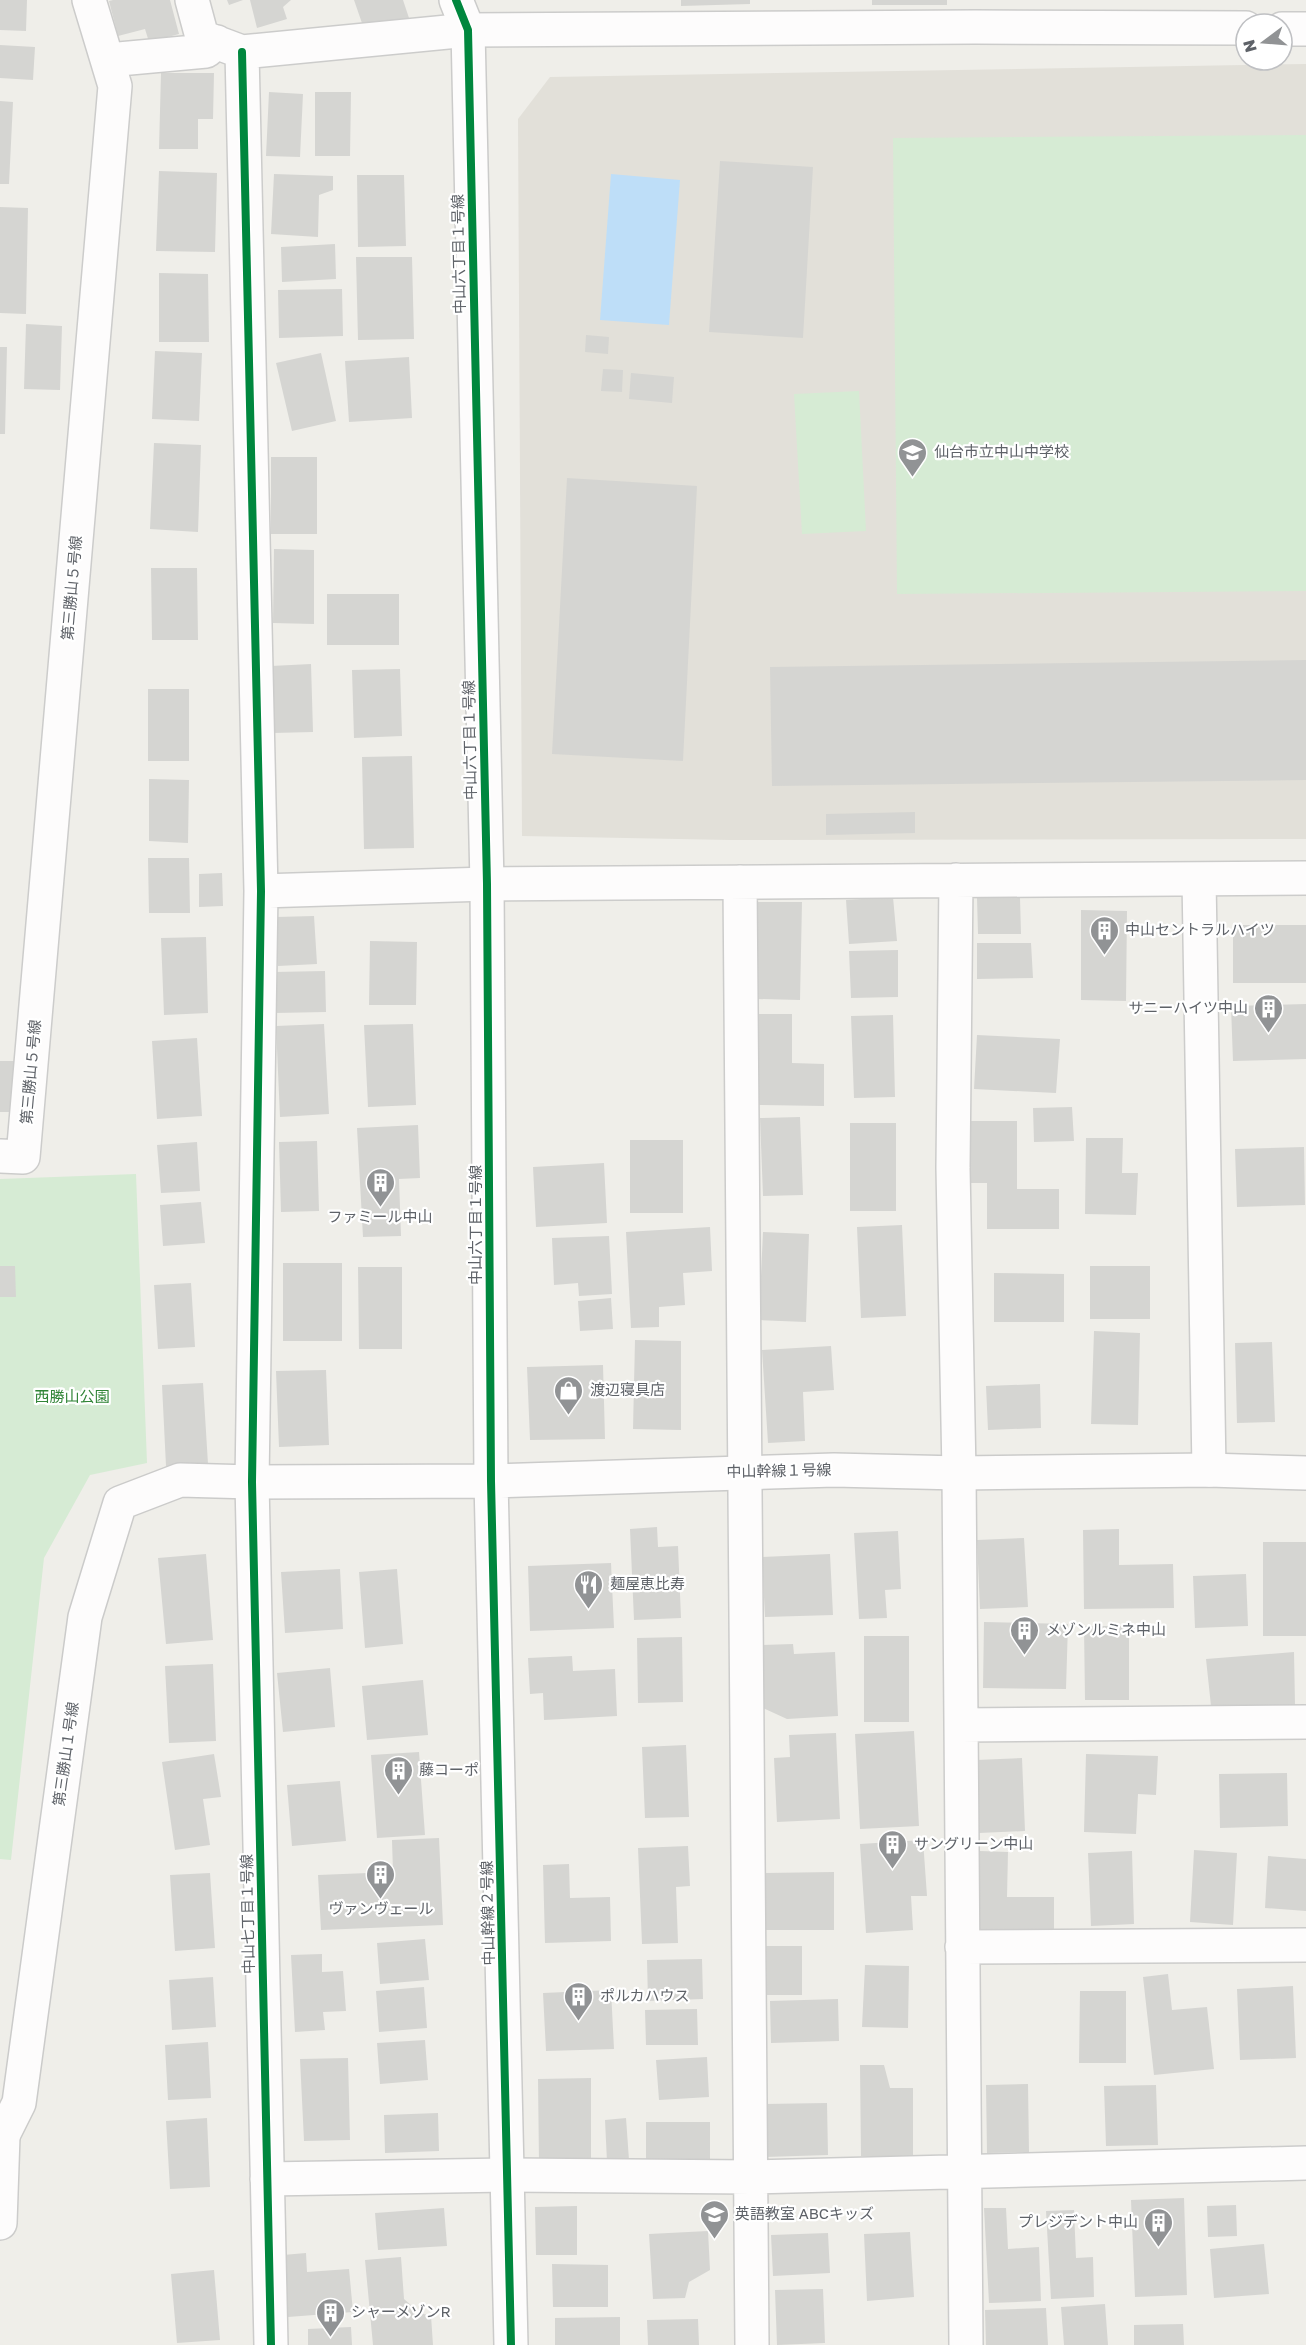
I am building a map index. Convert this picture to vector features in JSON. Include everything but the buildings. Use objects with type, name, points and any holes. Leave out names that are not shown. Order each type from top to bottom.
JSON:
[{"type":"street","name":"第三勝山５号線","points":[[0,1156],[23,1157],[115,86],[89,0]]},
{"type":"street","points":[[192,0],[202,37],[229,47]]},
{"type":"street","name":"中山六丁目１号線","points":[[456,0],[468,30],[487,884],[491,1481]]},
{"type":"street","points":[[108,60],[229,47],[468,30],[1234,28]]},
{"type":"street","name":"中山七丁目１号線","points":[[229,47],[261,891],[252,1482],[271,2345]]},
{"type":"street","points":[[261,891],[487,884],[1306,878]]},
{"type":"street","points":[[1199,879],[1209,1470]]},
{"type":"street","points":[[956,880],[953,1168],[959,1473],[966,2345]]},
{"type":"street","points":[[740,882],[743,1471],[752,2345]]},
{"type":"street","name":"中山幹線１号線","points":[[252,1482],[491,1481],[743,1471],[959,1473],[1209,1470],[1306,1473]]},
{"type":"street","name":"第三勝山１号線","points":[[2,2138],[19,2103],[85,1617],[120,1503],[180,1480],[252,1482]]},
{"type":"street","name":"中山幹線２号線","points":[[491,1481],[511,2345]]},
{"type":"street","points":[[961,1725],[1306,1722]]},
{"type":"street","points":[[962,1947],[1306,1945]]},
{"type":"street","points":[[0,2223],[2,2138]]},
{"type":"street","points":[[267,2179],[507,2175],[751,2177],[1306,2163]]},
{"type":"shaded area","name":"仙台市立中山中学校","points":[[1294,64],[1306,64],[1306,839],[730,840],[522,836],[518,119],[550,77],[1234,65],[1234,72],[1294,72]]},
{"type":"green space","points":[[1306,135],[1306,591],[897,594],[893,138]]},
{"type":"green space","points":[[859,391],[866,531],[802,534],[794,394]]},
{"type":"green space","name":"西勝山公園","points":[[136,1174],[147,1463],[90,1475],[44,1558],[11,1860],[0,1859],[0,1179]]},
{"type":"water","points":[[611,174],[680,180],[669,325],[600,320]]},
{"type":"cycle path","points":[[456,0],[468,30],[487,884],[491,1481],[511,2345]]},
{"type":"cycle path","points":[[242,52],[261,891],[252,1482],[271,2345]]},
{"type":"place","name":"仙台市立中山中学校","points":[[913,478]]},
{"type":"place","name":"中山セントラルハイツ","points":[[1104,956]]},
{"type":"place","name":"サニーハイツ中山","points":[[1269,1034]]},
{"type":"place","name":"ファミール中山","points":[[380,1208]]},
{"type":"place","name":"渡辺寝具店","points":[[569,1416]]},
{"type":"place","name":"麺屋恵比寿","points":[[589,1610]]},
{"type":"place","name":"メゾンルミネ中山","points":[[1025,1656]]},
{"type":"place","name":"藤コーポ","points":[[398,1796]]},
{"type":"place","name":"サングリーン中山","points":[[893,1870]]},
{"type":"place","name":"ヴァンヴェール","points":[[381,1900]]},
{"type":"place","name":"ポルカハウス","points":[[579,2022]]},
{"type":"place","name":"英語教室 ABCキッズ","points":[[714,2240]]},
{"type":"place","name":"プレジデント中山","points":[[1159,2248]]},
{"type":"place","name":"シャーメゾンR","points":[[330,2338]]}]
